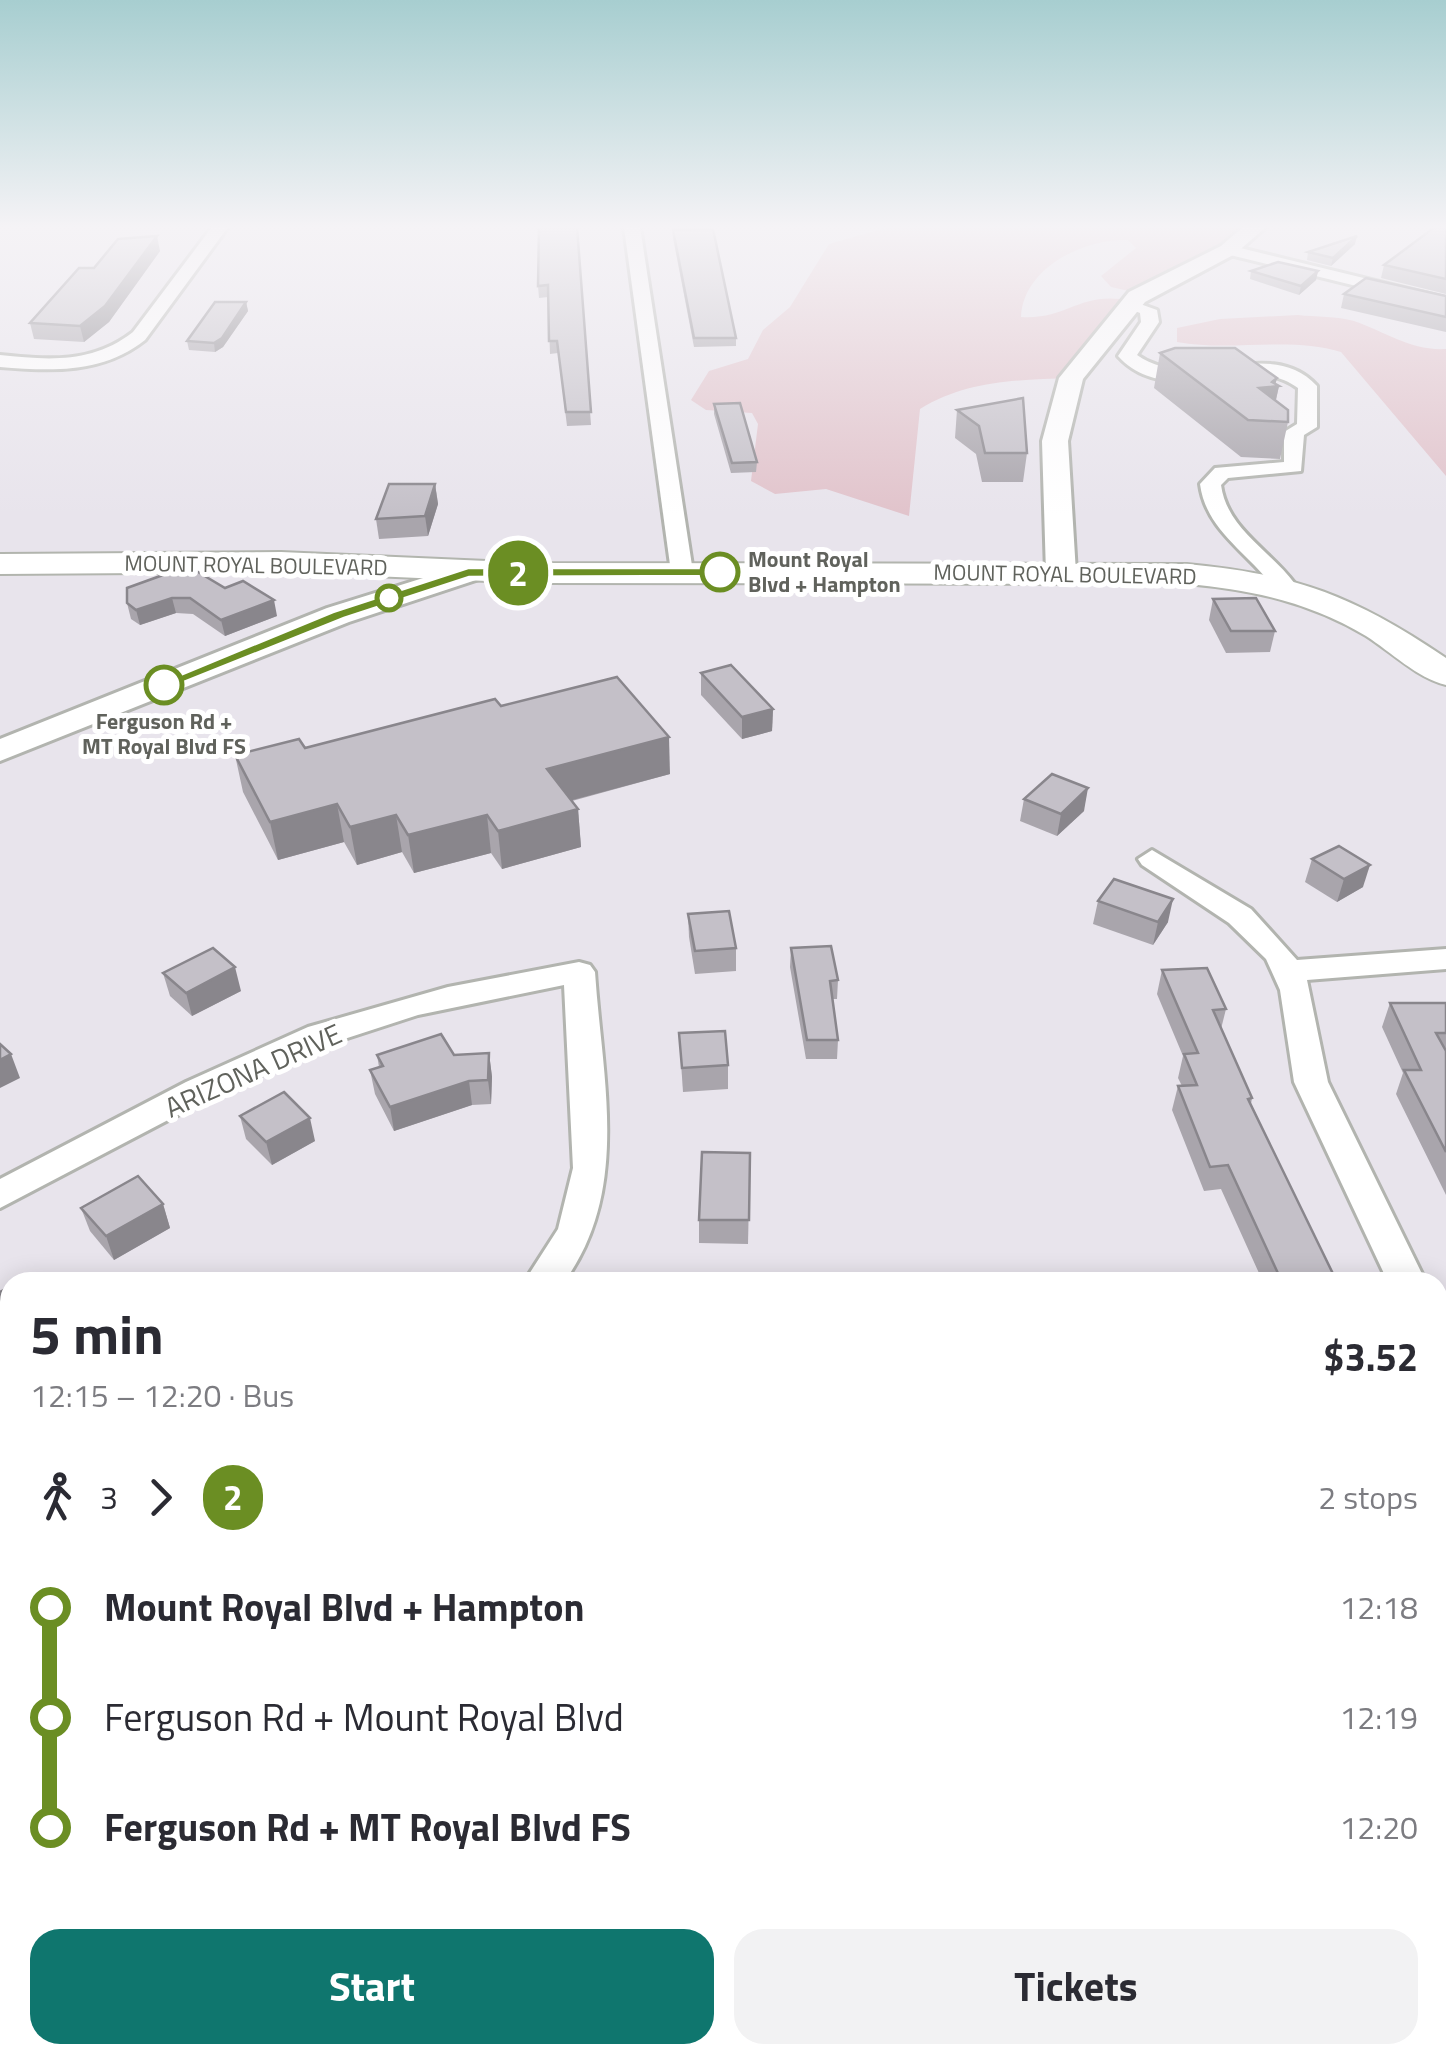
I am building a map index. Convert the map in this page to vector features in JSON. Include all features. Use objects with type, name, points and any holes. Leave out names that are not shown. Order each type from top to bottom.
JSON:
[{"type":"main road","name":"MOUNT ROYAL BOULEVARD","points":[[0,564],[282,562],[468,572],[1187,574],[1283,584],[1340,604],[1446,674]]},
{"type":"street","points":[[0,361],[72,364],[102,358],[131,344],[147,323]]},
{"type":"street","points":[[647,323],[682,572]]},
{"type":"street","points":[[1060,573],[1055,440],[1061,405],[1071,378],[1114,323]]},
{"type":"street","points":[[1149,323],[1127,356],[1154,376],[1274,370],[1300,377],[1308,386],[1308,427],[1294,432],[1294,467],[1222,472],[1210,484],[1215,509],[1223,520],[1283,584]]},
{"type":"street","points":[[0,751],[338,615],[468,572]]},
{"type":"street","points":[[1152,858],[1240,916],[1268,940],[1287,971],[1296,990],[1311,1082],[1402,1272]]},
{"type":"street","points":[[1287,971],[1446,958]]},
{"type":"street","name":"ARIZONA DRIVE","points":[[0,1195],[214,1084],[324,1034],[456,996],[579,972],[591,1168],[588,1196],[570,1244],[550,1272]]},
{"type":"shaded area","points":[[771,323],[1115,323],[1071,378],[974,387],[920,409],[909,516],[826,489],[775,494],[751,481],[758,424],[752,413],[706,410],[691,400],[709,371],[748,359],[763,330]]},
{"type":"shaded area","points":[[1199,323],[1361,323],[1410,344],[1446,349],[1446,476],[1341,352],[1281,344],[1197,345],[1177,342],[1177,328]]},
{"type":"building","points":[[35,323],[83,323],[80,326]]},
{"type":"building","points":[[200,323],[232,323],[214,343],[187,341]]},
{"type":"building","points":[[549,323],[584,323],[591,412],[566,412],[557,341],[549,341]]},
{"type":"building","points":[[691,323],[733,323],[736,338],[694,338]]},
{"type":"building","points":[[1175,348],[1235,348],[1277,378],[1272,382],[1279,386],[1259,388],[1288,410],[1288,422],[1248,420],[1160,353]]},
{"type":"building","points":[[1023,398],[1027,453],[985,453],[979,426],[957,410]]},
{"type":"building","points":[[740,403],[757,462],[732,463],[714,404]]},
{"type":"building","points":[[389,484],[435,484],[425,516],[376,519]]},
{"type":"building","points":[[188,566],[225,588],[243,581],[274,600],[221,620],[190,598],[172,598],[136,610],[127,603],[127,588]]},
{"type":"building","points":[[1256,598],[1275,631],[1231,631],[1213,599]]},
{"type":"building","points":[[731,665],[773,709],[742,717],[701,673]]},
{"type":"building","points":[[617,677],[669,737],[547,769],[578,809],[498,831],[487,815],[408,835],[396,815],[350,827],[337,804],[270,822],[235,755],[299,739],[305,748],[495,699],[501,706]]},
{"type":"building","points":[[1052,774],[1088,788],[1061,814],[1024,799]]},
{"type":"building","points":[[1339,846],[1370,865],[1344,879],[1312,859]]},
{"type":"building","points":[[1114,879],[1173,899],[1158,922],[1098,901]]},
{"type":"building","points":[[729,911],[736,948],[695,951],[688,914]]},
{"type":"building","points":[[831,946],[838,980],[830,981],[838,1040],[807,1040],[791,948]]},
{"type":"building","points":[[213,948],[235,967],[186,993],[163,973]]},
{"type":"building","points":[[1207,968],[1226,1009],[1213,1010],[1252,1098],[1248,1099],[1332,1272],[1277,1272],[1228,1165],[1210,1167],[1178,1086],[1197,1085],[1184,1054],[1198,1053],[1162,970]]},
{"type":"building","points":[[1390,1003],[1446,1003],[1446,1033],[1436,1033],[1446,1051],[1446,1152],[1404,1070],[1421,1070]]},
{"type":"building","points":[[725,1031],[728,1065],[682,1068],[679,1033]]},
{"type":"building","points":[[441,1034],[454,1055],[489,1053],[488,1080],[469,1081],[390,1107],[370,1070],[383,1066],[377,1055]]},
{"type":"building","points":[[0,1044],[11,1054],[0,1060]]},
{"type":"building","points":[[284,1092],[310,1118],[266,1142],[240,1116]]},
{"type":"building","points":[[702,1152],[750,1153],[749,1220],[699,1220]]},
{"type":"building","points":[[138,1176],[163,1204],[106,1236],[81,1208]]},
{"type":"bus line","name":"2","points":[[164,685],[338,615],[468,572],[720,572]]},
{"type":"place","name":"Mount Royal Blvd + Hampton","points":[[720,572]]},
{"type":"place","name":"Ferguson Rd + MT Royal Blvd FS","points":[[164,685]]}]
